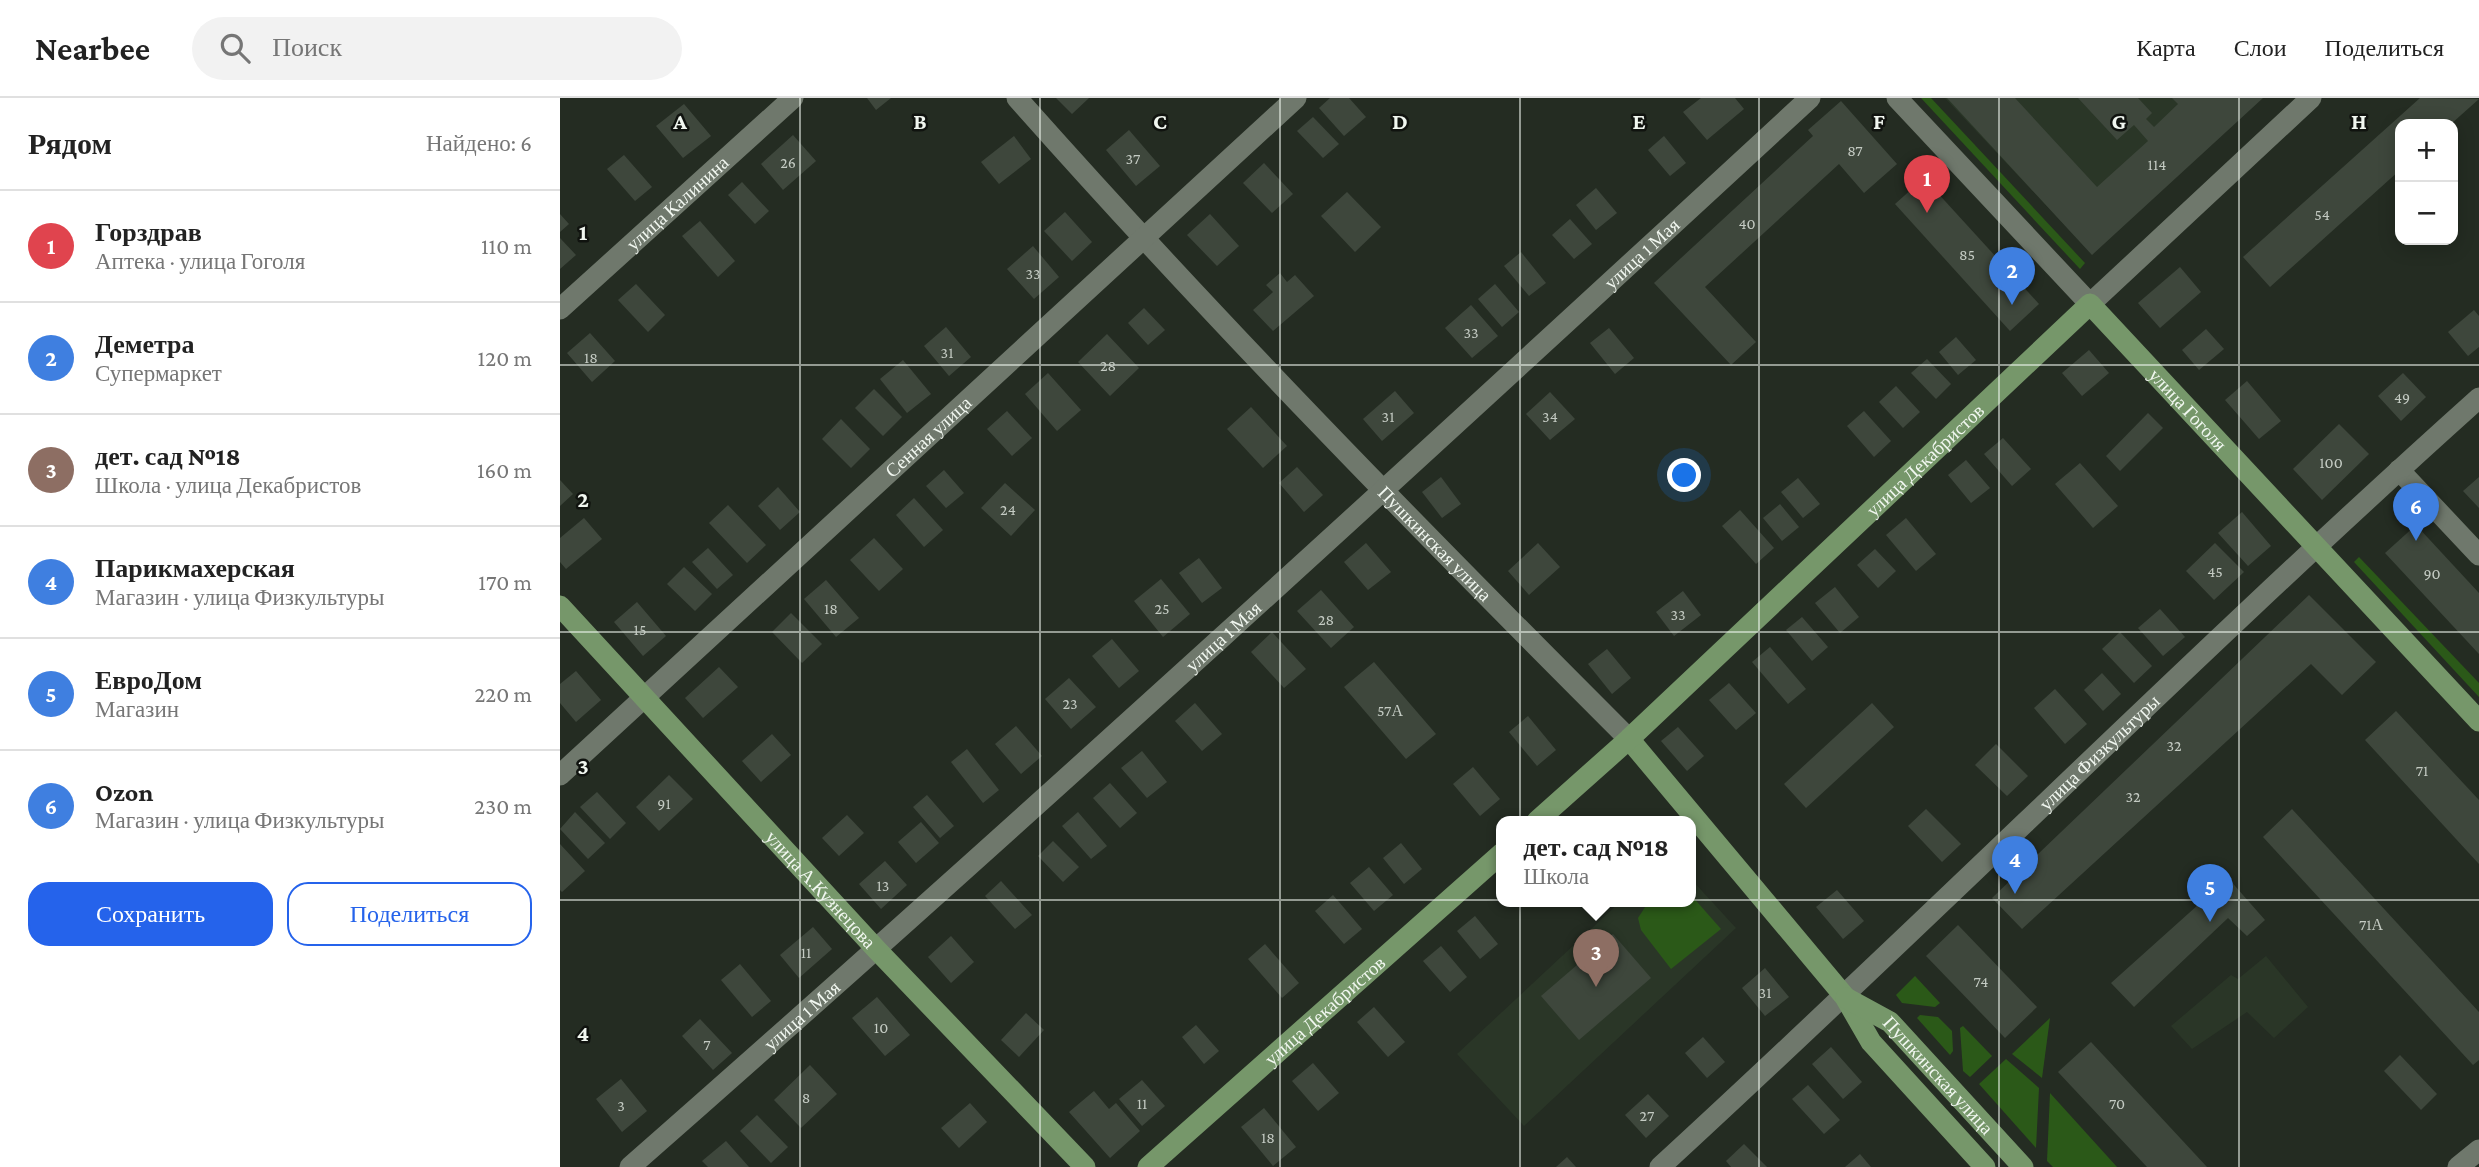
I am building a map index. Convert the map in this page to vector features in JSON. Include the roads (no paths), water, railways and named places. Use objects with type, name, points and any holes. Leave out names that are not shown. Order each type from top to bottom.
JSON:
[{"type":"main road","name":"улица Гоголя","points":[[2090,304],[2479,721]]},
{"type":"main road","name":"улица Декабристов","points":[[1543,816],[1629,739],[2090,304]]},
{"type":"main road","name":"улица А.Кузнецова","points":[[560,606],[643,700],[1085,1167]]},
{"type":"main road","name":"Пушкинская улица","points":[[1629,739],[1693,816]]},
{"type":"main road","name":"Пушкинская улица","points":[[1696,819],[1845,997],[1871,1042],[1985,1167]]},
{"type":"main road","name":"улица Декабристов","points":[[1148,1167],[1496,858]]},
{"type":"main road","name":"Пушкинская улица","points":[[1845,997],[1890,1022],[2023,1167]]},
{"type":"street","name":"улица Калинина","points":[[560,309],[793,98]]},
{"type":"street","name":"Пушкинская улица","points":[[1017,98],[1143,241],[1384,492],[1629,739]]},
{"type":"street","name":"Сенная улица","points":[[560,775],[1296,98]]},
{"type":"street","name":"улица 1 Мая","points":[[630,1167],[877,950],[1384,492],[1810,98]]},
{"type":"street","name":"улица Гоголя","points":[[1897,98],[2090,304]]},
{"type":"street","name":"улица Декабристов","points":[[2090,304],[2311,98]]},
{"type":"street","name":"улица Физкультуры","points":[[1660,1167],[1845,997],[2316,545],[2479,398]]},
{"type":"street","points":[[2399,470],[2478,552]]},
{"type":"street","points":[[2458,1167],[2479,1150]]},
{"type":"place","name":"Горздрав","points":[[1927,213]]},
{"type":"place","name":"Деметра","points":[[2012,305]]},
{"type":"place","name":"Ozon","points":[[2416,541]]},
{"type":"place","name":"Парикмахерская","points":[[2015,894]]},
{"type":"place","name":"ЕвроДом","points":[[2210,922]]},
{"type":"place","name":"дет. сад №18","points":[[1596,987]]}]
